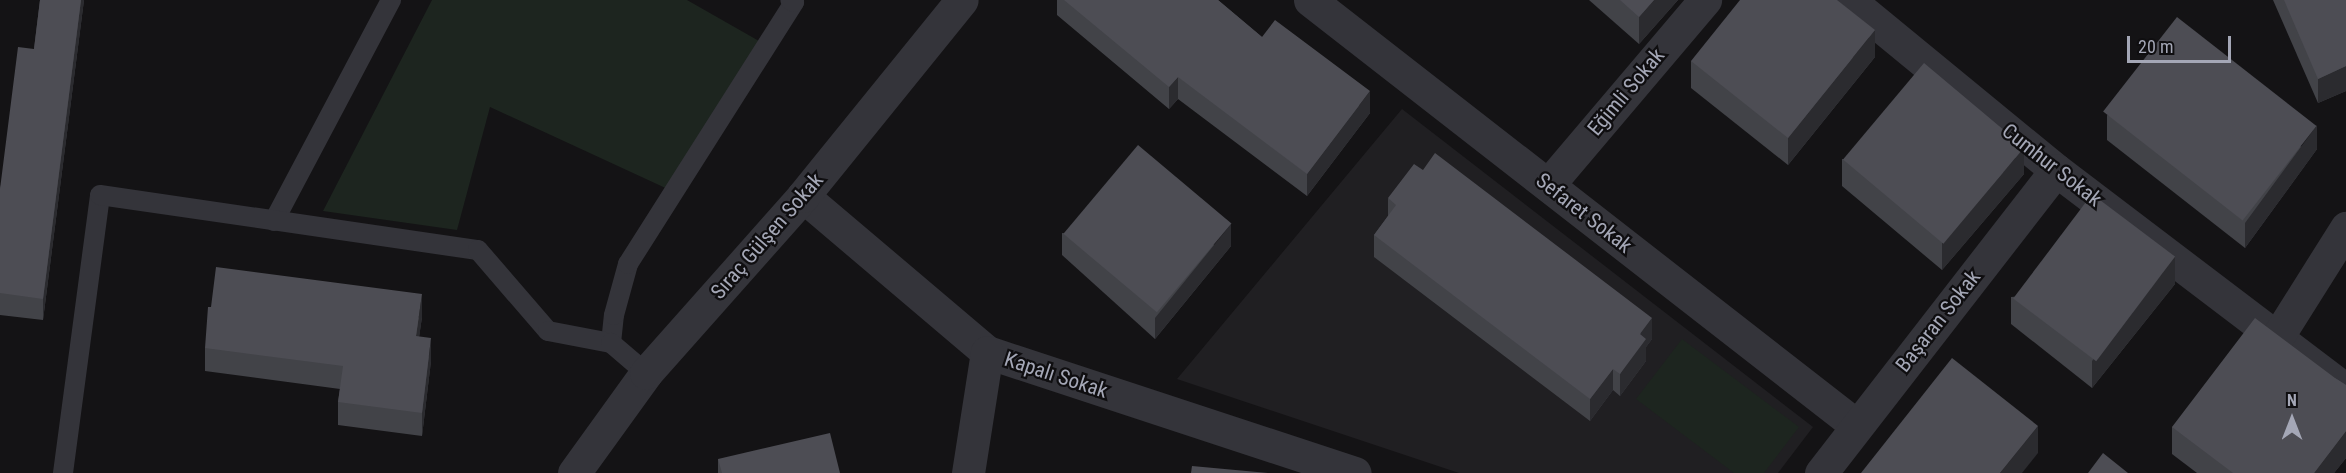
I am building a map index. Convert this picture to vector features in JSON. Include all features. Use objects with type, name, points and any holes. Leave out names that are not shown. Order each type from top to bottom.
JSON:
[{"type":"street","name":"Sıraç Gülşen Sokak","points":[[574,473],[646,373],[803,196],[962,0]]},
{"type":"street","name":"Sefaret Sokak","points":[[1310,0],[1857,426]]},
{"type":"street","name":"Eğimli Sokak","points":[[1548,185],[1705,0]]},
{"type":"street","name":"Cumhur Sokak","points":[[1863,4],[2055,170],[2278,336],[2346,390]]},
{"type":"street","name":"Başaran Sokak","points":[[1821,473],[2055,170]]},
{"type":"street","name":"Kapalı Sokak","points":[[803,196],[987,352],[1355,473]]},
{"type":"street","points":[[2278,336],[2346,228]]},
{"type":"street","points":[[968,473],[987,352]]},
{"type":"lane","points":[[274,221],[391,0]]},
{"type":"lane","points":[[611,343],[614,315],[628,264],[794,2],[790,0]]},
{"type":"lane","points":[[63,473],[100,195],[478,250],[548,331],[611,343],[646,373]]},
{"type":"shaded area","points":[[432,0],[687,0],[759,41],[672,191],[490,107],[457,230],[323,211]]},
{"type":"shaded area","points":[[1402,109],[1813,427],[1778,473],[1459,473],[1177,379]]},
{"type":"shaded area","points":[[1682,339],[1799,427],[1764,473],[1734,473],[1636,399]]},
{"type":"building","points":[[40,0],[81,0],[43,299],[0,293],[0,189],[18,47],[34,49]]},
{"type":"building","points":[[1064,0],[1218,0],[1262,37],[1275,20],[1370,91],[1307,174],[1178,77],[1169,87]]},
{"type":"building","points":[[1620,0],[1654,0],[1639,17]]},
{"type":"building","points":[[1740,0],[1837,0],[1875,30],[1788,138],[1691,61]]},
{"type":"building","points":[[2284,0],[2346,0],[2346,66],[2318,79]]},
{"type":"building","points":[[2177,17],[2316,126],[2243,221],[2103,112]]},
{"type":"building","points":[[1924,63],[2024,147],[1943,244],[1843,160]]},
{"type":"building","points":[[1138,145],[1231,223],[1157,312],[1063,234]]},
{"type":"building","points":[[1435,153],[1652,318],[1640,334],[1646,339],[1620,374],[1613,369],[1590,399],[1374,235],[1396,205],[1388,198],[1414,164],[1423,170]]},
{"type":"building","points":[[2092,194],[2175,257],[2096,361],[2013,299]]},
{"type":"building","points":[[216,267],[422,294],[416,336],[431,338],[422,413],[338,402],[343,366],[205,348],[208,307],[211,307]]},
{"type":"building","points":[[2255,318],[2346,385],[2346,431],[2314,473],[2233,473],[2172,427]]},
{"type":"building","points":[[1952,358],[2038,426],[2000,473],[1861,473]]},
{"type":"building","points":[[830,433],[840,473],[722,473],[718,459]]},
{"type":"building","points":[[2103,453],[2128,473],[2088,473]]},
{"type":"building","points":[[1192,466],[1268,473],[1191,473]]}]
